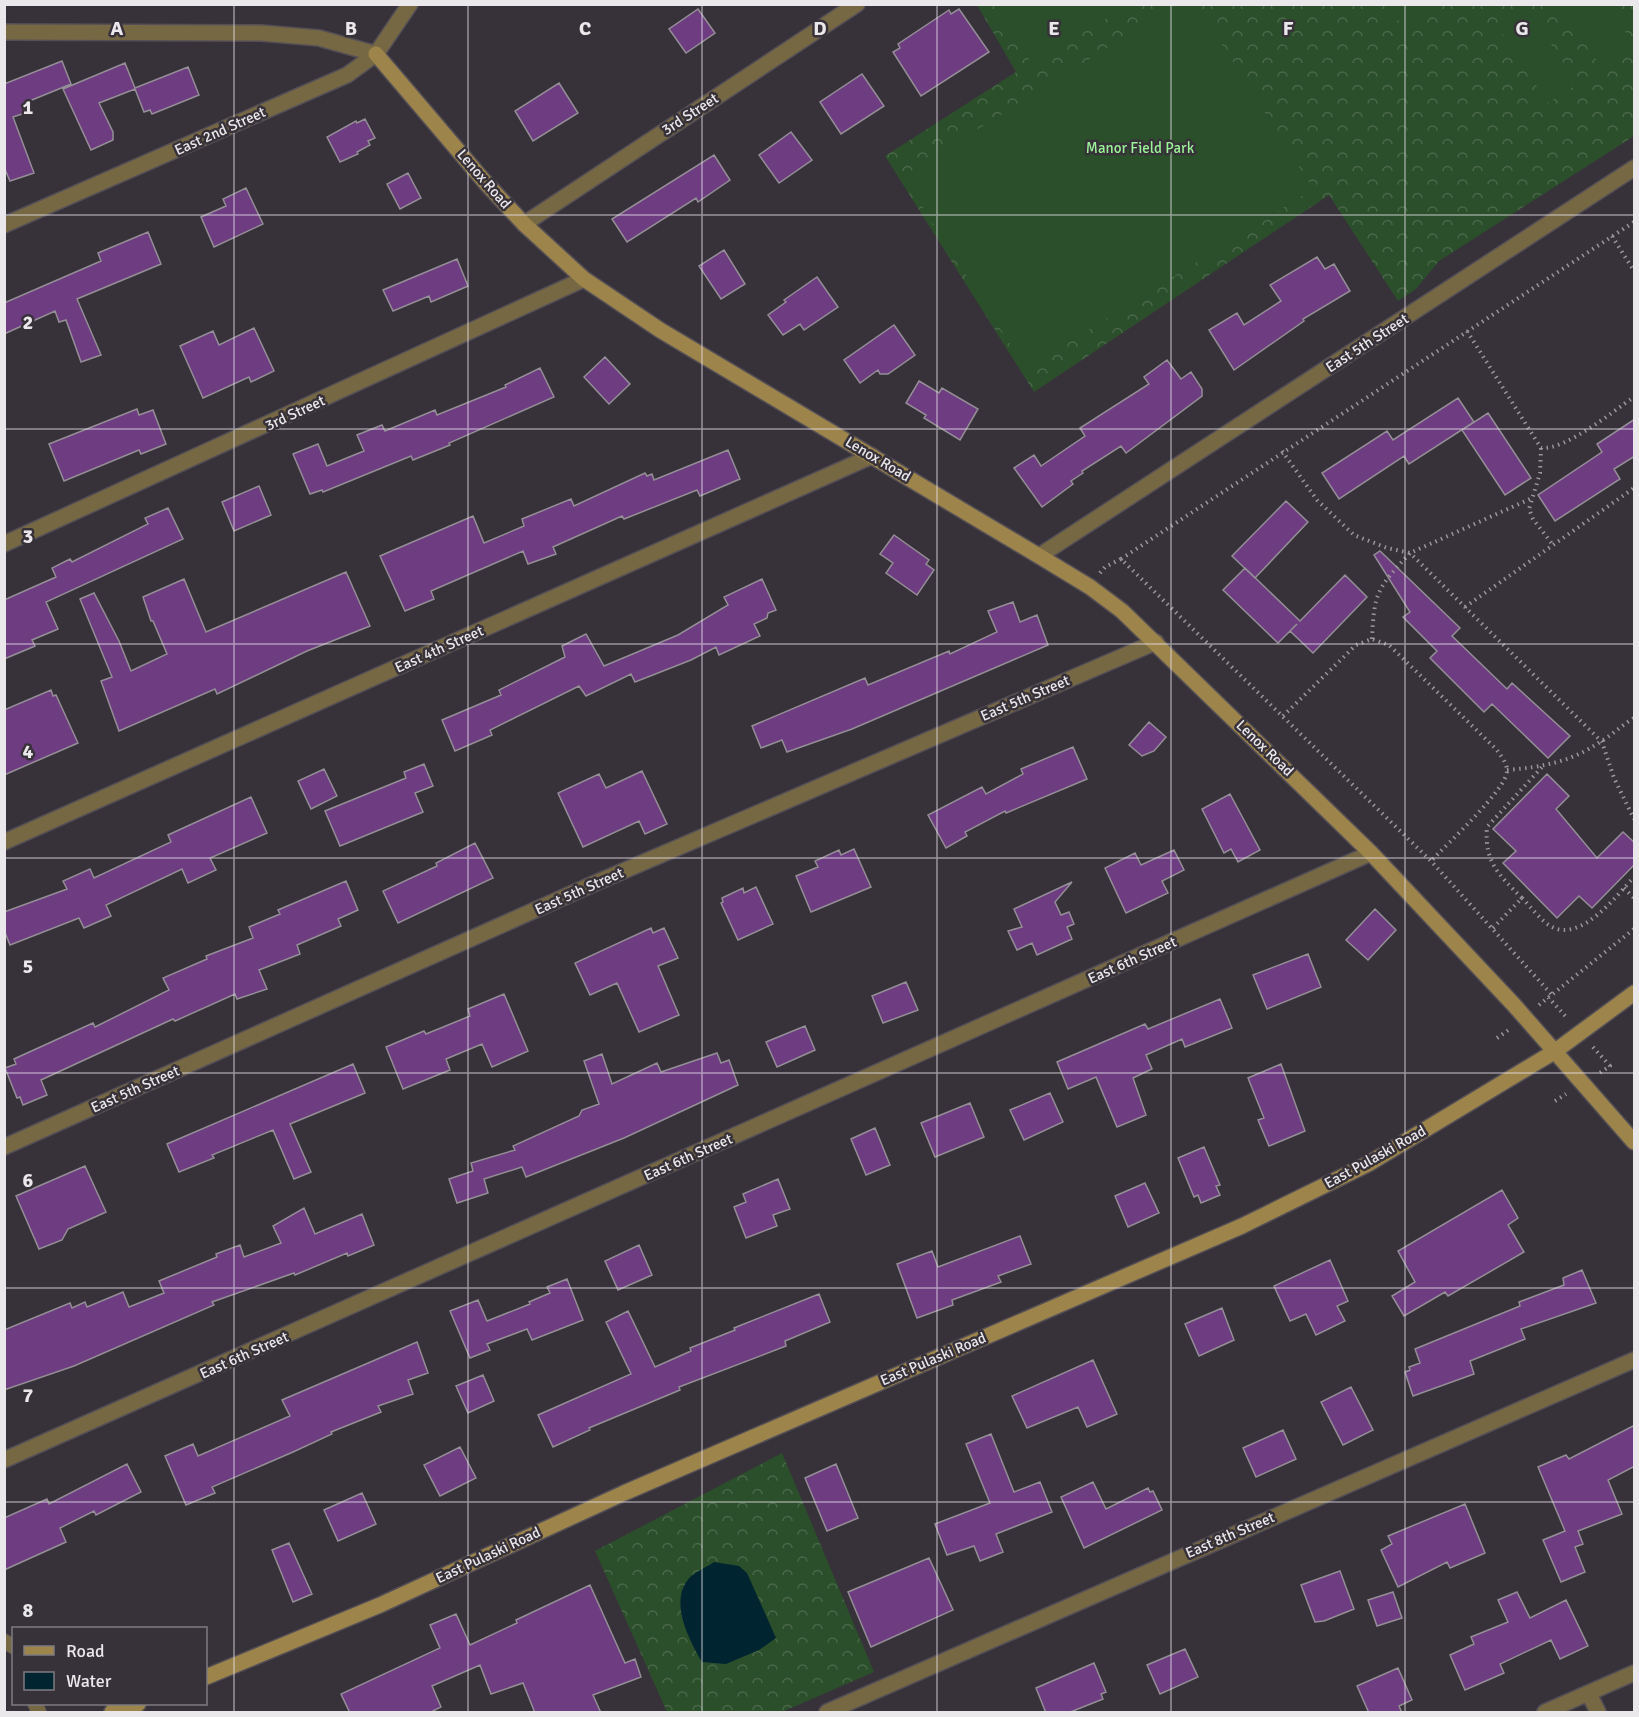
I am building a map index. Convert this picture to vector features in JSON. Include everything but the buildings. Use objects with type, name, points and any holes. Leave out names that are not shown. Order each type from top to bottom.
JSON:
[{"type":"street","name":"East 2nd Street","points":[[4,225],[347,75],[376,54],[410,4]]},
{"type":"street","name":"3rd Street","points":[[524,224],[857,4]]},
{"type":"street","points":[[4,32],[261,33],[319,38],[376,54]]},
{"type":"street","name":"Lenox Road","points":[[376,54],[524,224],[584,279],[660,330],[1090,587],[1156,642],[1371,853],[1635,1142]]},
{"type":"street","name":"East 5th Street","points":[[1039,556],[1635,168]]},
{"type":"street","name":"3rd Street","points":[[4,544],[584,279]]},
{"type":"street","name":"East 4th Street","points":[[4,842],[872,456]]},
{"type":"street","name":"East 5th Street","points":[[4,1147],[600,881],[1156,642]]},
{"type":"street","name":"East 6th Street","points":[[4,1460],[1371,853]]},
{"type":"street","name":"East Pulaski Road","points":[[207,1677],[381,1605],[624,1493],[1242,1226],[1368,1164],[1554,1052],[1635,993]]},
{"type":"street","name":"East 8th Street","points":[[827,1713],[1635,1360]]},
{"type":"street","points":[[1545,1713],[1635,1673]]},
{"type":"street","points":[[1589,1694],[1598,1713]]},
{"type":"street","points":[[112,1713],[135,1705]]},
{"type":"path","points":[[1105,567],[1121,559],[1282,451],[1635,222]]},
{"type":"path","points":[[1612,236],[1635,271]]},
{"type":"path","points":[[1467,331],[1541,448],[1540,473],[1528,508],[1533,519],[1553,545]]},
{"type":"path","points":[[1541,448],[1552,449],[1635,397]]},
{"type":"path","points":[[1282,451],[1317,500],[1354,535],[1387,548],[1410,553],[1602,742],[1614,778],[1635,819]]},
{"type":"path","points":[[1465,607],[1635,488]]},
{"type":"path","points":[[1372,639],[1376,596],[1389,575],[1410,553],[1530,499]]},
{"type":"path","points":[[1121,559],[1431,861],[1493,928],[1550,996],[1635,929]]},
{"type":"path","points":[[1283,716],[1356,645],[1372,639],[1389,645],[1480,734],[1505,761],[1507,770],[1501,788],[1431,861]]},
{"type":"path","points":[[1507,770],[1542,767],[1568,760],[1602,742],[1635,718]]},
{"type":"path","points":[[1542,767],[1487,827],[1487,852],[1498,874],[1552,927],[1562,929],[1585,925],[1598,916],[1635,877]]},
{"type":"path","points":[[1624,888],[1635,898]]},
{"type":"path","points":[[1493,928],[1522,898]]},
{"type":"green space","name":"Manor Field Park","points":[[977,5],[1634,5],[1634,136],[1439,261],[1416,289],[1398,301],[1329,195],[1034,392],[885,156],[1016,72]]},
{"type":"green space","points":[[996,5],[1128,5],[1032,64]]},
{"type":"green space","points":[[1176,5],[1197,5],[1313,189],[1026,369],[903,176]]},
{"type":"green space","points":[[1389,5],[1437,5],[1402,26]]},
{"type":"green space","points":[[1560,5],[1609,5],[1634,46],[1602,68]]},
{"type":"green space","points":[[1527,8],[1577,84],[1548,103],[1498,27]]},
{"type":"green space","points":[[782,1453],[874,1672],[782,1712],[667,1712],[595,1551]]},
{"type":"water","points":[[714,1562],[739,1566],[747,1573],[776,1638],[759,1650],[726,1664],[702,1662],[687,1633],[681,1612],[680,1601],[687,1581]]}]
